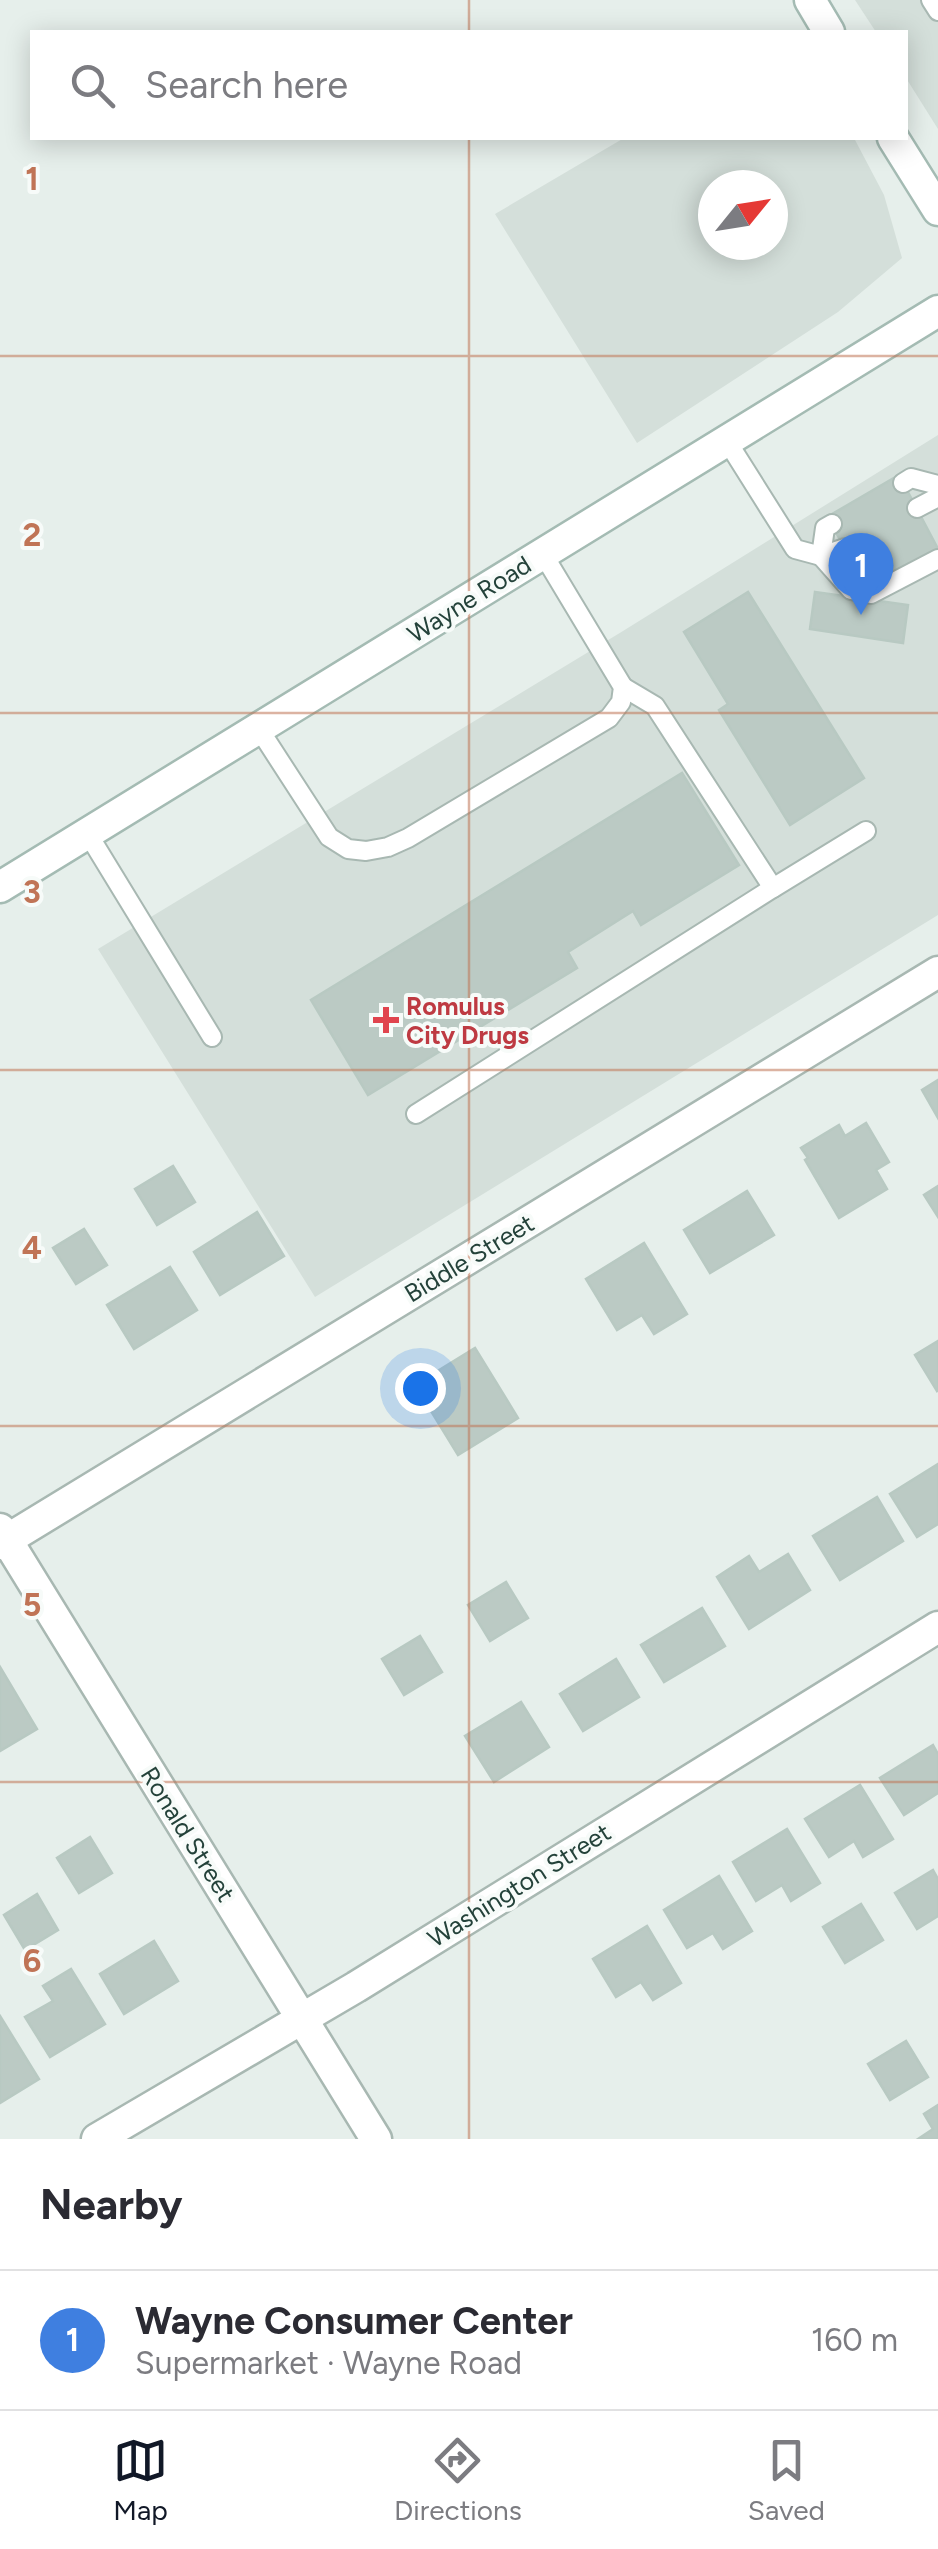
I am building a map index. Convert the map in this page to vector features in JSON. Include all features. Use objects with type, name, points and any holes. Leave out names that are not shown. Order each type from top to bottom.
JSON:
[{"type":"street","points":[[810,0],[829,30]]},
{"type":"street","points":[[895,140],[938,210]]},
{"type":"street","name":"Wayne Road","points":[[0,888],[938,311]]},
{"type":"street","name":"Biddle Street","points":[[2,1538],[938,972]]},
{"type":"street","name":"Ronald Street","points":[[2,1538],[376,2139]]},
{"type":"street","name":"Washington Street","points":[[97,2139],[356,1987],[938,1627]]},
{"type":"lane","points":[[931,0],[938,11]]},
{"type":"lane","points":[[727,441],[794,549],[821,556],[846,548]]},
{"type":"lane","points":[[903,484],[911,478],[938,485]]},
{"type":"lane","points":[[917,508],[938,497]]},
{"type":"lane","points":[[832,524],[825,528],[821,556],[851,590],[871,594],[938,559]]},
{"type":"lane","points":[[543,554],[623,687],[655,706],[773,888]]},
{"type":"lane","points":[[259,729],[330,838],[348,849],[366,850],[388,847],[408,838],[609,718],[621,702],[623,687]]},
{"type":"lane","points":[[416,1114],[866,831]]},
{"type":"lane","points":[[88,834],[212,1037]]},
{"type":"shaded area","points":[[855,0],[938,0],[938,129],[908,81],[908,30],[875,30]]},
{"type":"shaded area","points":[[621,140],[855,140],[884,195],[902,258],[838,312],[637,443],[495,214]]},
{"type":"shaded area","points":[[938,435],[938,915],[315,1297],[98,949]]},
{"type":"building","points":[[899,475],[938,549],[868,588],[827,517]]},
{"type":"building","points":[[748,592],[864,778],[790,825],[719,710],[728,704],[684,632]]},
{"type":"building","points":[[815,592],[908,605],[903,643],[810,629]]},
{"type":"building","points":[[682,773],[739,865],[641,925],[633,911],[568,952],[577,968],[368,1095],[311,1000]]},
{"type":"building","points":[[938,1080],[938,1118],[922,1090]]},
{"type":"building","points":[[866,1123],[889,1162],[876,1170],[887,1189],[839,1218],[801,1148],[839,1125],[845,1136]]},
{"type":"building","points":[[173,1166],[195,1202],[157,1225],[135,1189]]},
{"type":"building","points":[[938,1186],[938,1217],[924,1195]]},
{"type":"building","points":[[747,1191],[774,1235],[710,1273],[684,1230]]},
{"type":"building","points":[[257,1212],[284,1256],[220,1295],[194,1252]]},
{"type":"building","points":[[84,1229],[107,1265],[76,1284],[53,1248]]},
{"type":"building","points":[[644,1243],[687,1314],[654,1334],[642,1315],[617,1330],[586,1279]]},
{"type":"building","points":[[170,1267],[197,1310],[134,1349],[107,1305]]},
{"type":"building","points":[[938,1341],[938,1390],[937,1391],[915,1355]]},
{"type":"building","points":[[475,1348],[518,1418],[458,1455],[415,1385]]},
{"type":"building","points":[[938,1464],[938,1524],[917,1537],[890,1494]]},
{"type":"building","points":[[877,1497],[903,1541],[840,1580],[813,1536]]},
{"type":"building","points":[[788,1554],[810,1590],[749,1629],[717,1577],[749,1556],[759,1572]]},
{"type":"building","points":[[506,1582],[528,1618],[490,1641],[468,1605]]},
{"type":"building","points":[[702,1608],[725,1646],[664,1682],[641,1645]]},
{"type":"building","points":[[420,1636],[442,1672],[404,1695],[382,1659]]},
{"type":"building","points":[[616,1659],[639,1697],[583,1731],[560,1694]]},
{"type":"building","points":[[0,1667],[37,1729],[0,1751]]},
{"type":"building","points":[[521,1702],[549,1747],[494,1782],[465,1736]]},
{"type":"building","points":[[933,1745],[938,1754],[938,1793],[904,1815],[880,1778]]},
{"type":"building","points":[[860,1785],[893,1839],[863,1857],[854,1841],[829,1857],[805,1819]]},
{"type":"building","points":[[787,1829],[820,1883],[791,1901],[782,1885],[756,1901],[733,1862]]},
{"type":"building","points":[[90,1837],[112,1873],[79,1893],[57,1858]]},
{"type":"building","points":[[933,1870],[938,1879],[938,1916],[917,1929],[895,1893]]},
{"type":"building","points":[[719,1876],[752,1931],[723,1949],[713,1933],[687,1948],[664,1910]]},
{"type":"building","points":[[37,1894],[58,1930],[25,1950],[4,1915]]},
{"type":"building","points":[[861,1904],[883,1940],[845,1963],[823,1927]]},
{"type":"building","points":[[647,1926],[681,1983],[653,2000],[641,1982],[616,1997],[593,1959]]},
{"type":"building","points":[[154,1941],[178,1981],[124,2014],[100,1974]]},
{"type":"building","points":[[71,1969],[105,2024],[50,2057],[25,2017],[53,2001],[43,1986]]},
{"type":"building","points":[[0,2016],[39,2079],[0,2103]]},
{"type":"building","points":[[906,2041],[928,2077],[890,2100],[868,2064]]},
{"type":"building","points":[[938,2105],[938,2139],[918,2139],[933,2129],[924,2114]]},
{"type":"place","name":"Wayne Consumer Center","points":[[861,615]]},
{"type":"place","name":"Romulus City Drugs","points":[[386,1020]]}]
